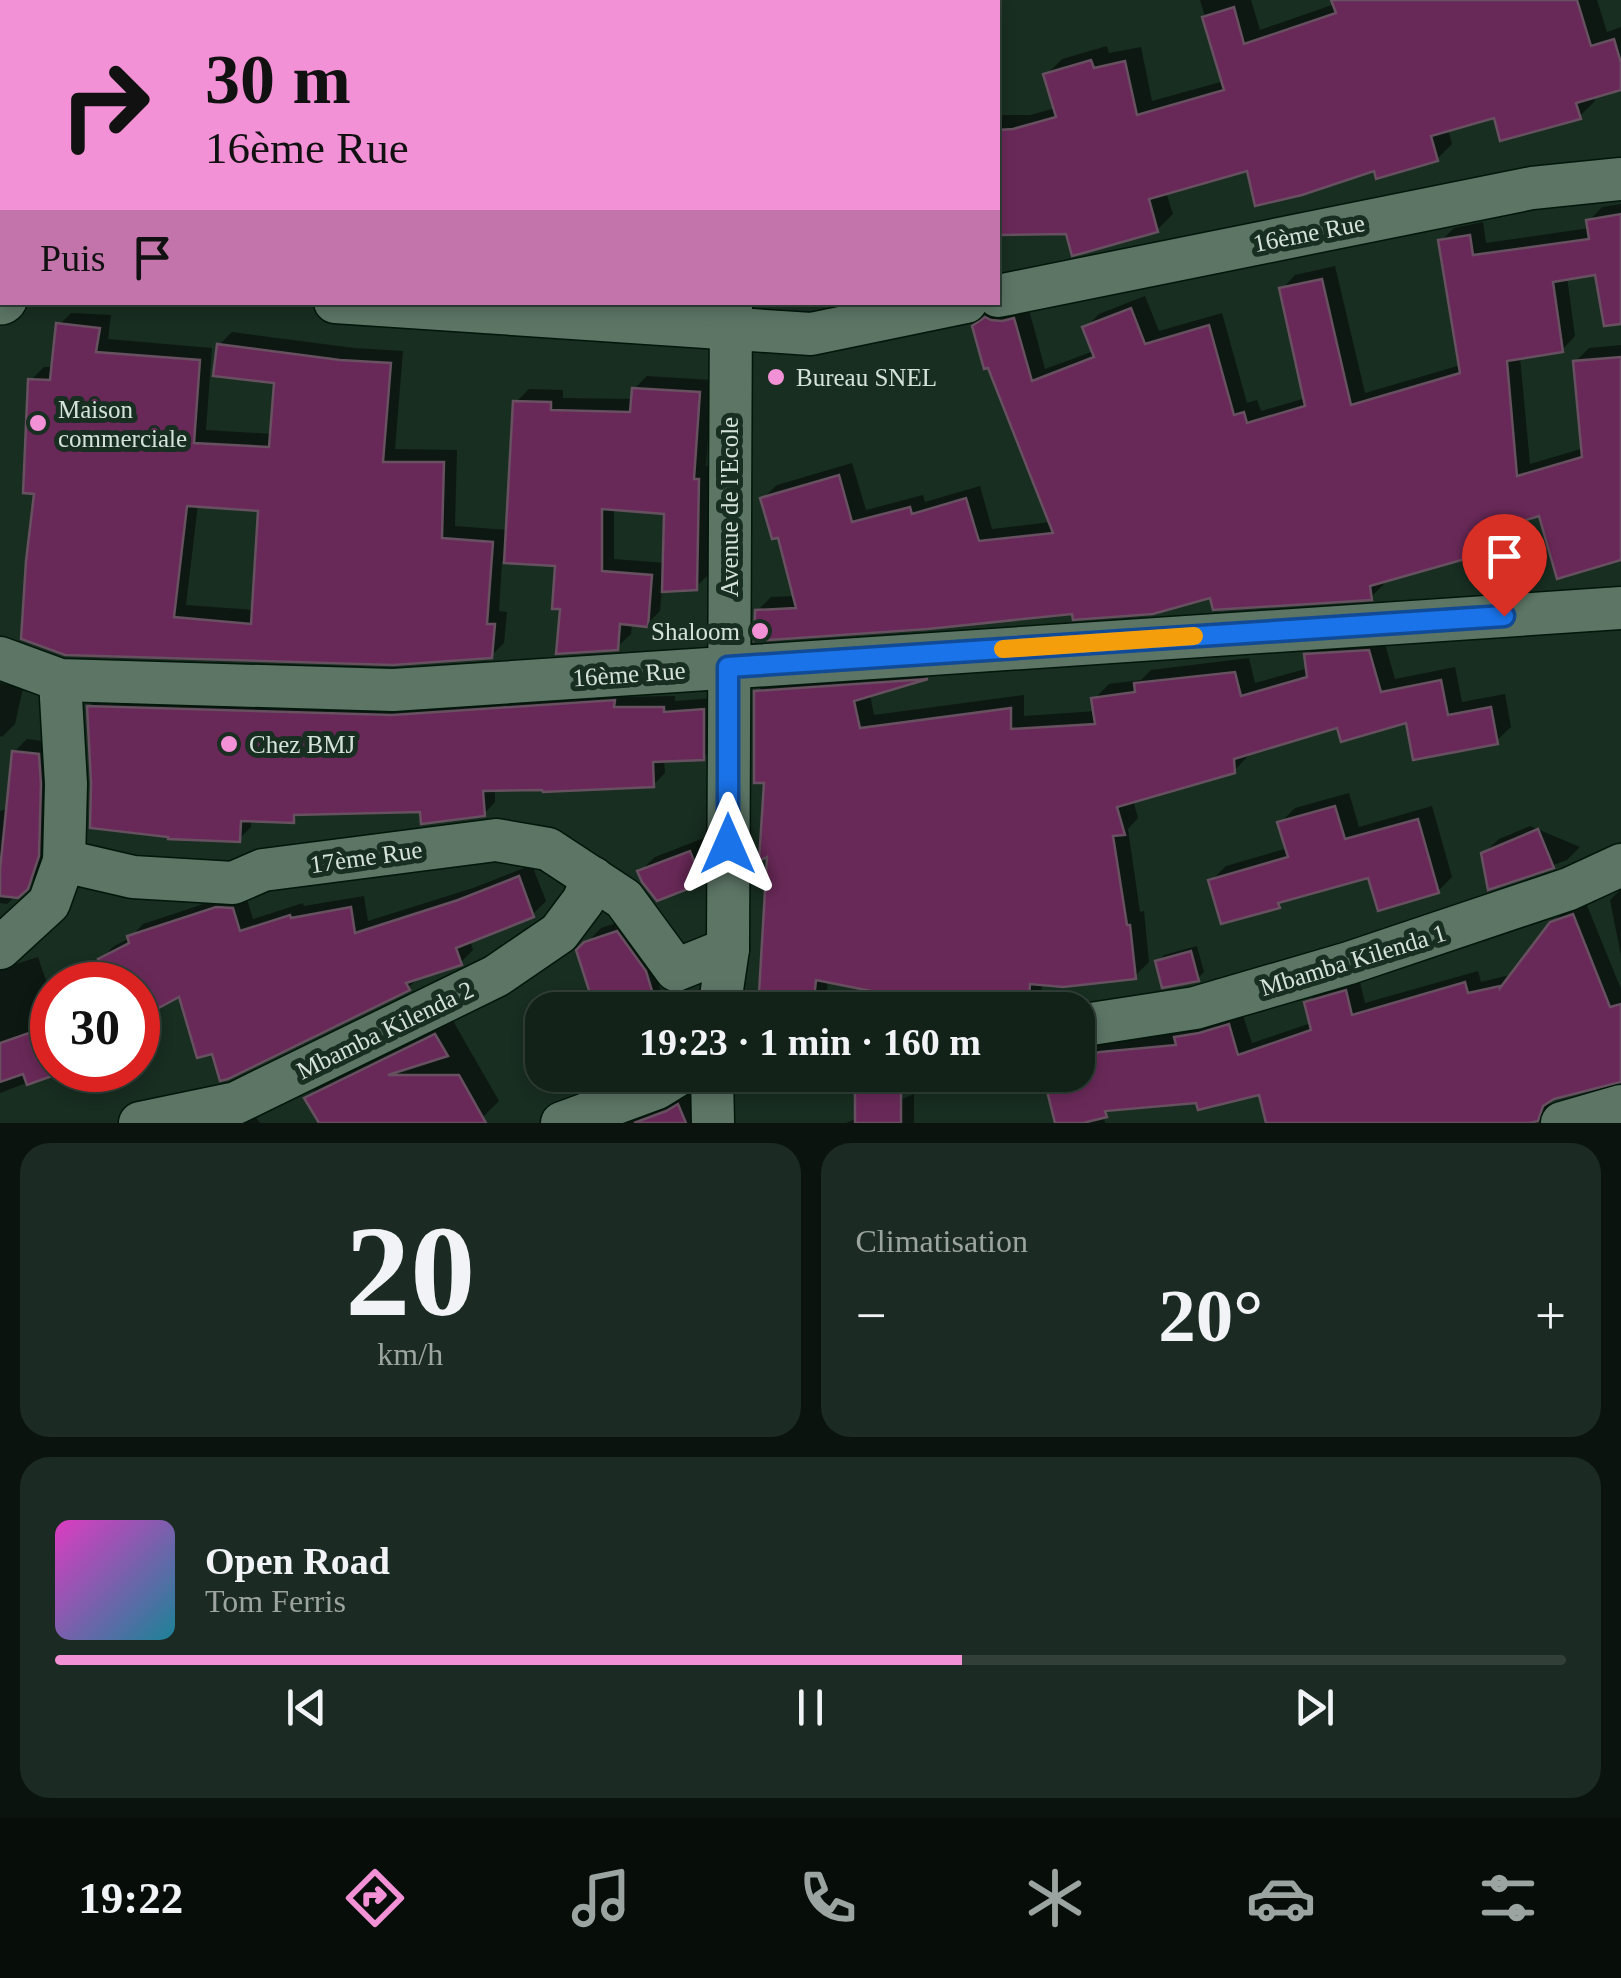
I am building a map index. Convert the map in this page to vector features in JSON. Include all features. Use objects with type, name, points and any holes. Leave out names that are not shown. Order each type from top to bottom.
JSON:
[{"type":"street","name":"16ème Rue","points":[[1000,296],[1532,188],[1621,179]]},
{"type":"street","points":[[420,305],[730,316],[812,334],[952,305]]},
{"type":"street","name":"Avenue de l'Ecole","points":[[721,992],[728,950],[730,316]]},
{"type":"street","name":"16ème Rue","points":[[0,658],[60,680],[393,690],[1621,608]]},
{"type":"street","points":[[0,948],[50,903],[64,861],[66,784],[60,680]]},
{"type":"street","name":"17ème Rue","points":[[64,861],[133,877],[234,883],[264,870],[496,840],[548,849],[624,900],[676,970],[728,950]]},
{"type":"street","name":"Mbamba Kilenda 1","points":[[1095,1023],[1195,1008],[1349,963],[1568,889],[1621,865]]},
{"type":"street","name":"Mbamba Kilenda 2","points":[[140,1123],[236,1102],[496,976],[559,933],[583,901],[593,878]]},
{"type":"street","points":[[562,1123],[646,1092]]},
{"type":"street","points":[[712,1092],[713,1123]]},
{"type":"street","points":[[1562,1123],[1621,1106]]},
{"type":"building","points":[[1331,0],[1577,0],[1591,46],[1614,39],[1621,63],[1621,90],[1576,103],[1581,119],[1500,141],[1494,118],[1431,136],[1438,161],[1376,179],[1374,171],[1255,206],[1247,171],[1149,199],[1158,232],[1072,256],[1066,234],[1000,235],[1000,130],[1056,117],[1043,74],[1091,60],[1094,68],[1125,61],[1137,115],[1224,90],[1202,17],[1234,7],[1244,44],[1336,13]]},
{"type":"building","points":[[1621,214],[1621,324],[1604,326],[1595,275],[1553,282],[1563,352],[1507,361],[1517,476],[1582,457],[1573,361],[1621,357],[1621,560],[1557,579],[1539,516],[1477,535],[1483,554],[1370,586],[1372,600],[1213,610],[1210,598],[1153,614],[1073,620],[1072,614],[754,641],[755,610],[796,608],[778,538],[772,539],[760,498],[839,475],[852,522],[910,507],[912,514],[966,498],[979,541],[1053,533],[988,368],[984,369],[972,326],[985,317],[1002,321],[1014,318],[1032,381],[1094,357],[1082,327],[1131,308],[1145,344],[1209,325],[1234,415],[1244,412],[1247,423],[1305,406],[1279,288],[1322,279],[1351,405],[1460,373],[1438,240],[1470,235],[1473,255],[1589,239],[1586,220]]},
{"type":"building","points":[[56,323],[100,328],[96,352],[200,360],[194,443],[269,447],[274,383],[213,376],[217,344],[391,363],[383,462],[444,462],[442,538],[493,542],[487,624],[495,624],[492,658],[393,665],[65,655],[21,639],[34,494],[23,493],[28,379],[50,380]],"holes":[[[187,506],[258,511],[251,624],[174,617]]]},
{"type":"building","points":[[632,388],[700,392],[694,479],[699,479],[697,590],[662,592],[664,514],[602,509],[602,571],[652,575],[648,627],[620,624],[618,650],[556,654],[560,609],[552,609],[555,566],[504,563],[513,401],[551,402],[551,410],[630,412]]},
{"type":"building","points":[[1369,650],[1381,692],[1441,680],[1448,715],[1491,707],[1498,744],[1413,760],[1406,723],[1341,742],[1337,728],[1234,759],[1235,773],[1117,807],[1125,835],[1113,836],[1136,979],[1063,987],[1030,984],[1029,992],[876,992],[816,980],[815,992],[759,992],[767,857],[759,861],[764,783],[754,783],[754,691],[928,679],[854,701],[860,728],[1011,708],[1011,729],[1095,724],[1091,698],[1135,692],[1134,683],[1235,672],[1241,696],[1307,677],[1304,654]]},
{"type":"building","points":[[615,700],[614,707],[664,707],[664,712],[704,709],[704,760],[653,762],[654,787],[483,791],[485,816],[421,824],[420,812],[294,815],[294,823],[241,821],[240,842],[168,839],[90,828],[87,706],[392,715]]},
{"type":"building","points":[[12,751],[39,754],[41,784],[39,856],[28,889],[18,898],[0,896]]},
{"type":"building","points":[[1335,806],[1345,839],[1418,819],[1439,893],[1378,911],[1368,878],[1278,903],[1280,908],[1221,924],[1208,880],[1288,857],[1277,822]]},
{"type":"building","points":[[1538,829],[1554,868],[1488,890],[1481,853]]},
{"type":"building","points":[[690,851],[703,883],[657,901],[637,871]]},
{"type":"building","points":[[519,876],[534,917],[456,948],[462,965],[406,983],[410,990],[220,1081],[212,1054],[197,1058],[179,997],[160,1007],[160,962],[98,959],[129,943],[127,936],[216,907],[233,908],[240,931],[290,915],[291,918],[351,907],[355,933]]},
{"type":"building","points":[[1573,914],[1610,1007],[1621,1004],[1621,1082],[1554,1099],[1543,1106],[1538,1121],[1266,1123],[1259,1095],[1198,1110],[1196,1103],[1105,1111],[1107,1117],[1083,1123],[1055,1123],[1047,1092],[1095,1092],[1095,1053],[1176,1045],[1174,1037],[1229,1024],[1238,1055],[1311,1030],[1304,1002],[1346,990],[1352,1015],[1465,982],[1468,993],[1500,988],[1550,922]]},
{"type":"building","points":[[617,931],[646,971],[652,991],[590,992],[576,950],[584,942]]},
{"type":"building","points":[[1191,951],[1199,981],[1162,988],[1155,961]]},
{"type":"building","points":[[30,1033],[30,1084],[27,1085],[23,1074],[0,1082],[0,1043]]},
{"type":"building","points":[[435,1034],[448,1056],[388,1075],[459,1075],[486,1123],[319,1123],[304,1098]]},
{"type":"building","points":[[855,1092],[901,1092],[901,1123],[855,1123]]},
{"type":"building","points":[[678,1104],[686,1123],[634,1123],[666,1111]]},
{"type":"slow traffic","points":[[1003,649],[1194,636]]},
{"type":"place","name":"Bureau SNEL","points":[[776,377]]},
{"type":"place","name":"Maison commerciale","points":[[38,423]]},
{"type":"place","name":"Shaloom","points":[[760,631]]},
{"type":"place","name":"Chez BMJ","points":[[229,744]]},
{"type":"route","points":[[728,844],[728,667],[1504,616]]}]
